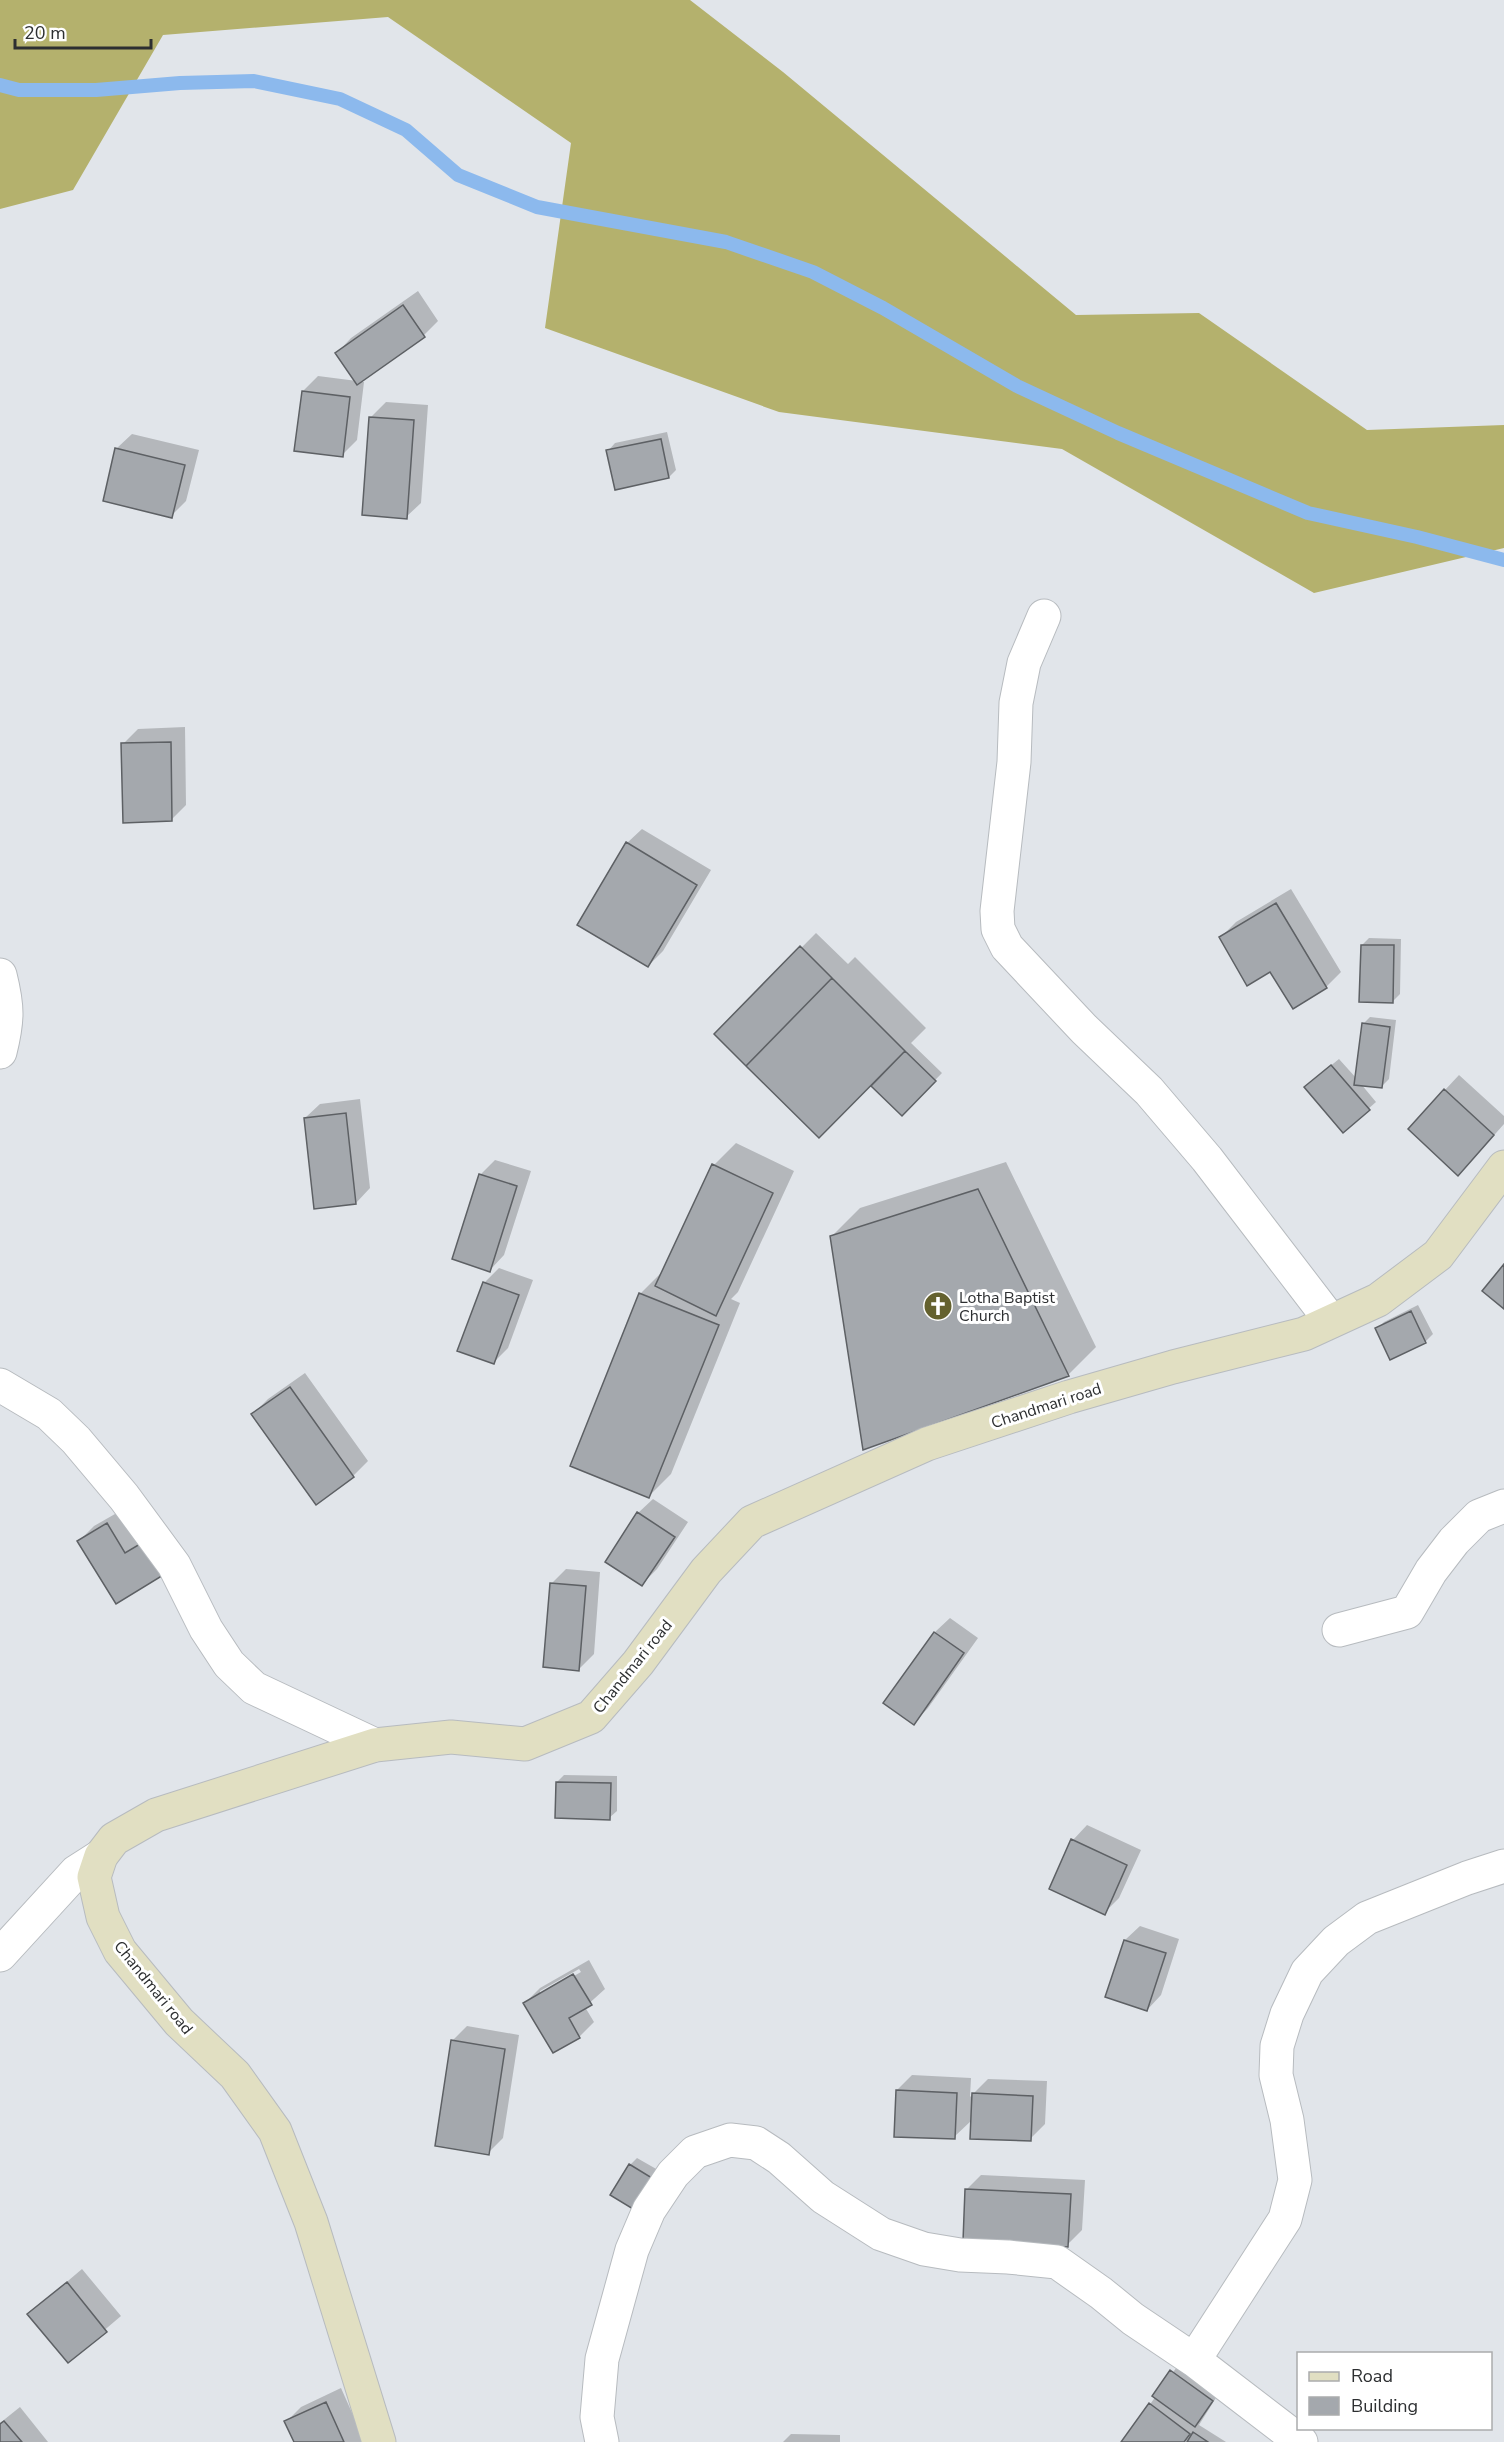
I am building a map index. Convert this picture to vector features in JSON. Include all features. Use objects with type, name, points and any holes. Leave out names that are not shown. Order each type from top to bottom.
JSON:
[{"type":"main road","name":"Chandmari road","points":[[379,2442],[311,2222],[275,2131],[234,2075],[178,2022],[120,1951],[103,1917],[94,1877],[101,1856],[114,1839],[156,1815],[375,1745],[451,1737],[525,1744],[591,1717],[638,1663],[706,1571],[752,1522],[927,1444],[1100,1388],[1304,1334],[1378,1300],[1438,1255],[1504,1167]]},
{"type":"street","points":[[1044,616],[1024,663],[1016,703],[1014,762],[997,911],[998,929],[1007,947],[1084,1029],[1149,1091],[1207,1159],[1331,1321]]},
{"type":"street","points":[[0,975],[7,1003],[7,1025],[0,1052]]},
{"type":"street","points":[[0,1385],[49,1414],[76,1440],[124,1497],[174,1565],[206,1629],[229,1664],[237,1672],[254,1688],[375,1745]]},
{"type":"street","points":[[1340,1630],[1407,1612],[1431,1571],[1454,1541],[1479,1516],[1504,1506]]},
{"type":"street","points":[[0,1955],[76,1872],[101,1856]]},
{"type":"street","points":[[1194,2360],[1285,2219],[1295,2180],[1287,2120],[1276,2075],[1277,2046],[1287,2014],[1307,1972],[1336,1941],[1367,1918],[1467,1878],[1504,1866]]},
{"type":"street","points":[[602,2442],[597,2417],[602,2359],[632,2250],[649,2210],[673,2174],[695,2152],[730,2140],[756,2143],[779,2158],[824,2197],[881,2234],[924,2249],[1057,2262],[1133,2319],[1194,2360],[1301,2442]]},
{"type":"shaded area","points":[[0,0],[690,0],[783,72],[1076,315],[1199,313],[1367,430],[1504,425],[1504,548],[1314,593],[1062,449],[779,412],[545,328],[571,143],[388,17],[163,35],[73,190],[0,209]]},
{"type":"building","points":[[403,305],[425,337],[357,385],[335,353]]},
{"type":"building","points":[[302,391],[350,397],[343,457],[294,451]]},
{"type":"building","points":[[369,417],[414,420],[407,519],[362,515]]},
{"type":"building","points":[[661,439],[669,478],[615,490],[606,450]]},
{"type":"building","points":[[115,448],[185,465],[172,518],[103,501]]},
{"type":"building","points":[[171,742],[172,821],[123,823],[121,743]]},
{"type":"building","points":[[626,842],[697,885],[648,967],[577,925]]},
{"type":"building","points":[[1276,903],[1327,988],[1293,1009],[1270,972],[1247,986],[1219,937]]},
{"type":"building","points":[[1361,945],[1394,945],[1393,1003],[1359,1002]]},
{"type":"building","points":[[800,946],[832,978],[746,1066],[714,1034]]},
{"type":"building","points":[[832,978],[905,1051],[819,1138],[746,1066]]},
{"type":"building","points":[[1362,1023],[1390,1027],[1382,1088],[1354,1085]]},
{"type":"building","points":[[905,1051],[936,1081],[902,1116],[871,1086]]},
{"type":"building","points":[[1331,1065],[1370,1110],[1343,1133],[1304,1087]]},
{"type":"building","points":[[1444,1089],[1494,1135],[1458,1176],[1408,1129]]},
{"type":"building","points":[[346,1113],[356,1204],[314,1209],[304,1118]]},
{"type":"building","points":[[712,1164],[773,1193],[716,1316],[655,1286]]},
{"type":"building","points":[[479,1174],[517,1186],[490,1272],[452,1259]]},
{"type":"building","name":"Lotha Baptist Church","points":[[978,1189],[1069,1376],[863,1450],[830,1236]]},
{"type":"building","points":[[1504,1264],[1504,1309],[1482,1291]]},
{"type":"building","points":[[483,1282],[519,1295],[494,1364],[457,1351]]},
{"type":"building","points":[[639,1293],[719,1325],[649,1498],[570,1466]]},
{"type":"building","points":[[1411,1311],[1426,1343],[1390,1360],[1375,1328]]},
{"type":"building","points":[[290,1387],[354,1477],[316,1505],[251,1414]]},
{"type":"building","points":[[637,1512],[675,1537],[642,1586],[605,1562]]},
{"type":"building","points":[[107,1523],[125,1553],[145,1541],[165,1574],[116,1604],[77,1541]]},
{"type":"building","points":[[550,1583],[586,1586],[579,1671],[543,1667]]},
{"type":"building","points":[[934,1632],[964,1653],[914,1725],[883,1703]]},
{"type":"building","points":[[556,1782],[611,1783],[610,1820],[555,1818]]},
{"type":"building","points":[[1071,1839],[1127,1865],[1105,1915],[1049,1889]]},
{"type":"building","points":[[1124,1940],[1166,1953],[1147,2011],[1105,1997]]},
{"type":"building","points":[[573,1974],[592,2005],[569,2018],[580,2038],[553,2053],[523,2003]]},
{"type":"building","points":[[451,2040],[505,2049],[489,2155],[435,2146]]},
{"type":"building","points":[[896,2090],[957,2093],[955,2139],[894,2137]]},
{"type":"building","points":[[972,2093],[1033,2096],[1031,2141],[970,2139]]},
{"type":"building","points":[[629,2164],[652,2178],[633,2209],[610,2195]]},
{"type":"building","points":[[965,2189],[1071,2194],[1068,2247],[963,2241]]},
{"type":"building","points":[[67,2282],[107,2332],[68,2363],[27,2314]]},
{"type":"building","points":[[1170,2370],[1213,2401],[1195,2427],[1152,2396]]},
{"type":"building","points":[[326,2402],[344,2442],[294,2442],[284,2421]]},
{"type":"building","points":[[1149,2403],[1190,2434],[1184,2442],[1121,2442]]},
{"type":"building","points":[[4,2421],[22,2442],[0,2442],[0,2424]]},
{"type":"building","points":[[1193,2432],[1208,2442],[1187,2442]]},
{"type":"waterway","points":[[0,85],[19,90],[96,90],[180,83],[254,81],[340,99],[406,130],[458,175],[537,207],[726,242],[813,272],[883,308],[1017,386],[1118,433],[1308,513],[1417,537],[1504,560]]},
{"type":"place","name":"Lotha Baptist Church","points":[[938,1306]]}]
